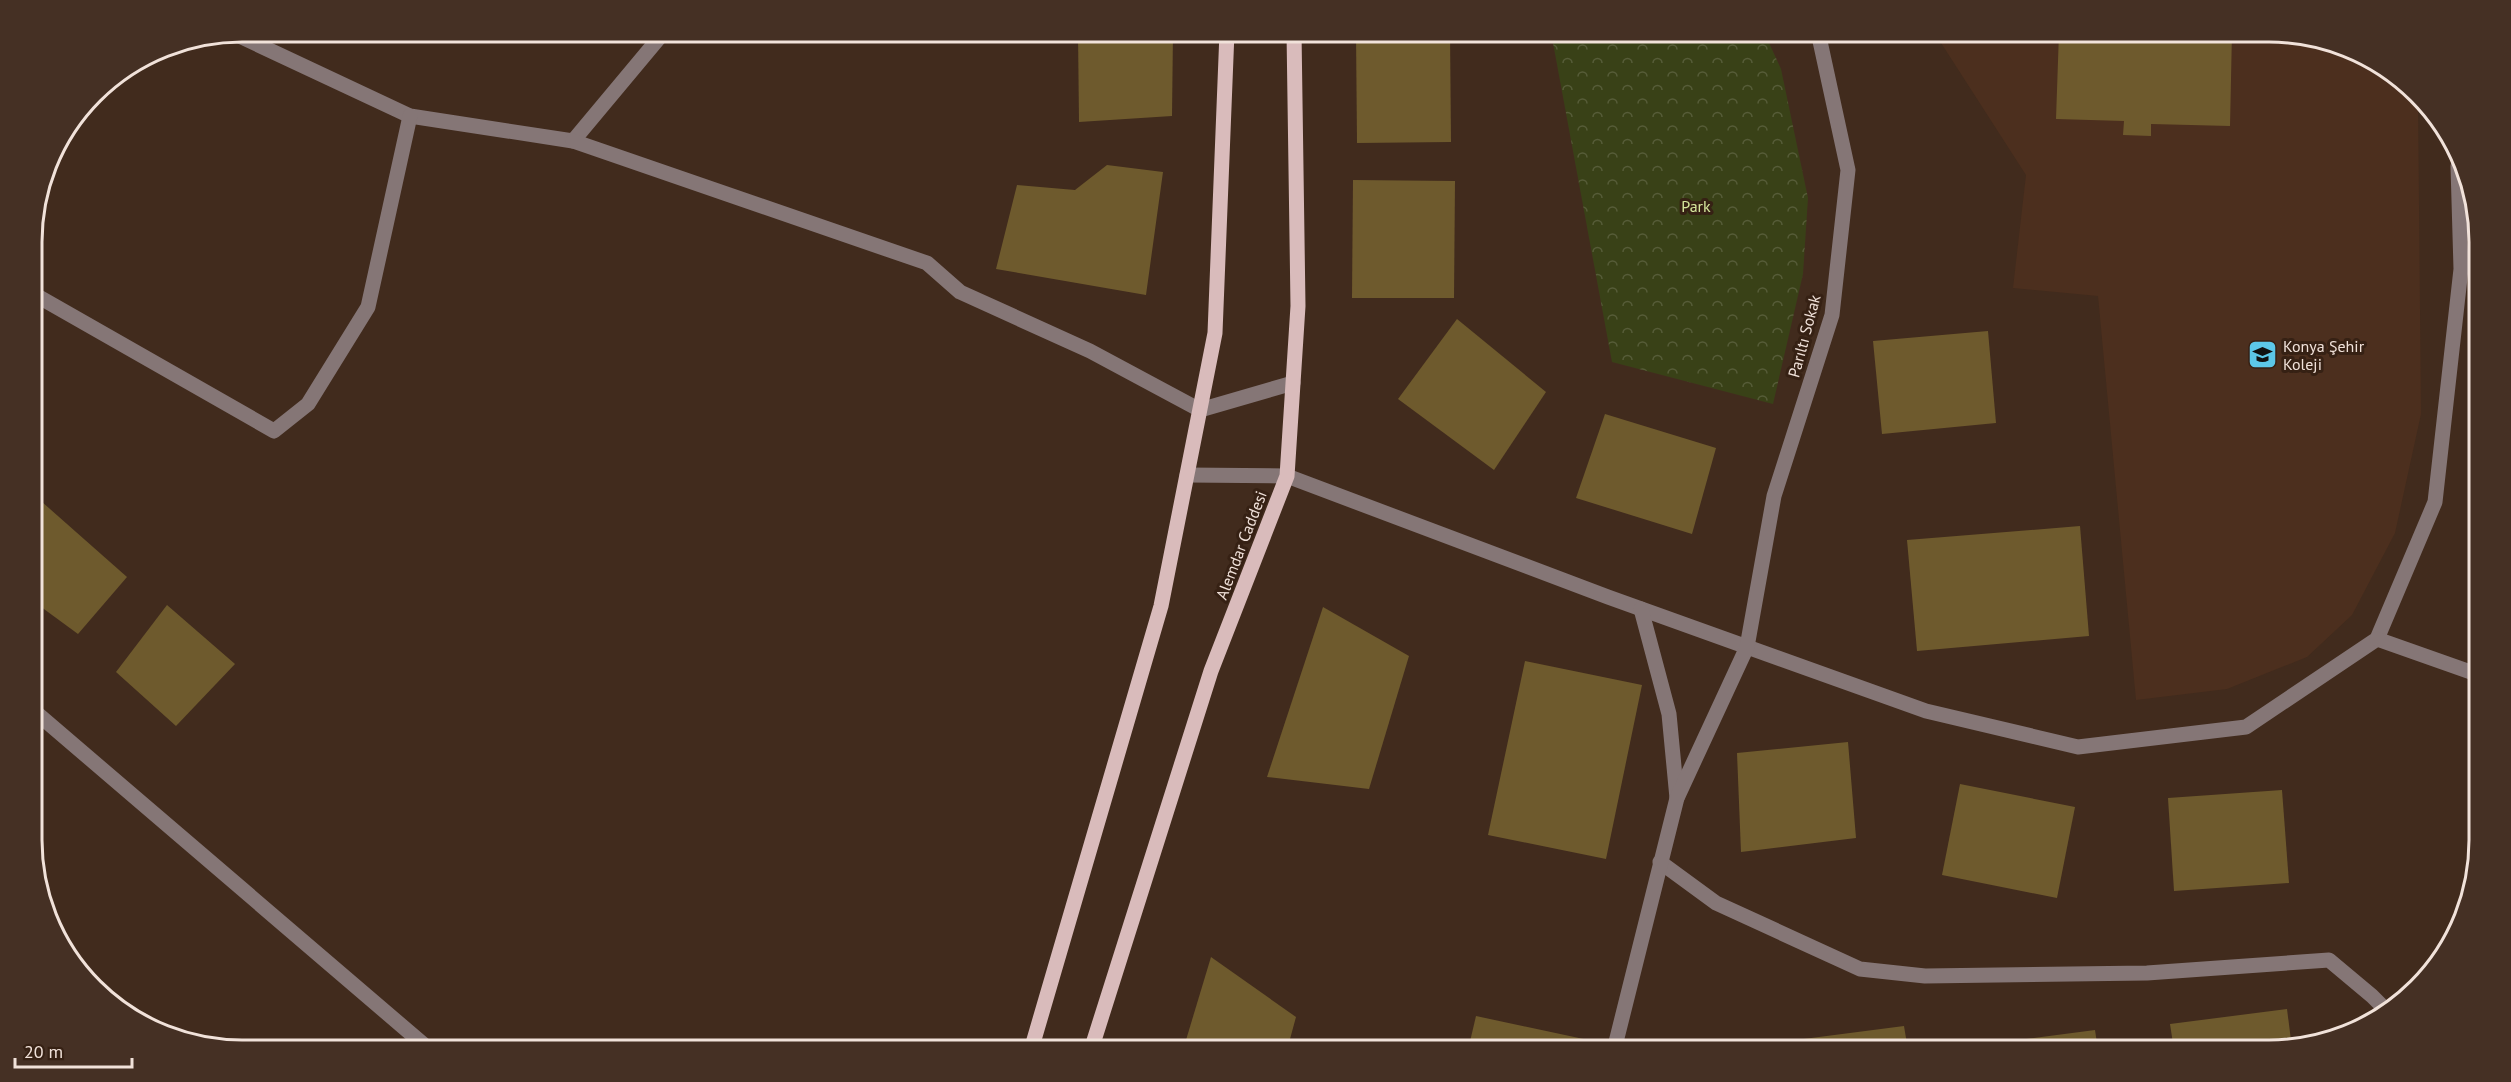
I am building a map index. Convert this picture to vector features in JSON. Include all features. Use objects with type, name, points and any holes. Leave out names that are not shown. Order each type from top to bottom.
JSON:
[{"type":"main road","points":[[1034,1040],[1161,606],[1215,333],[1227,42]]},
{"type":"main road","name":"Alemdar Caddesi","points":[[1094,1040],[1211,671],[1287,476],[1298,306],[1294,42]]},
{"type":"street","points":[[252,42],[410,116],[573,141],[927,264],[960,292],[1090,351],[1200,410],[1293,383]]},
{"type":"street","points":[[573,141],[656,42]]},
{"type":"street","name":"Parıltı Sokak","points":[[1677,798],[1706,741],[1747,647],[1774,496],[1832,315],[1848,170],[1820,42]]},
{"type":"street","points":[[42,299],[274,431],[308,404],[368,307],[410,116]]},
{"type":"street","points":[[1187,475],[1287,476],[1641,609],[1926,711],[2078,747],[2246,727],[2376,639],[2435,502],[2462,269],[2459,179]]},
{"type":"street","points":[[1616,1040],[1677,798],[1669,714],[1641,609]]},
{"type":"street","points":[[2376,639],[2469,672]]},
{"type":"street","points":[[42,721],[418,1040]]},
{"type":"street","points":[[1660,862],[1716,903],[1860,969],[1925,975],[2147,973],[2329,960],[2381,1005]]},
{"type":"shaded area","name":"Konya Şehir Koleji","points":[[1940,42],[2269,42],[2295,44],[2346,57],[2369,69],[2391,83],[2418,108],[2421,414],[2395,533],[2352,615],[2307,657],[2227,689],[2136,700],[2098,296],[2013,288],[2026,175]]},
{"type":"green space","name":"Park","points":[[1553,42],[1769,42],[1781,69],[1808,198],[1803,274],[1773,404],[1612,362]]},
{"type":"building","points":[[1078,42],[1173,42],[1172,116],[1079,122]]},
{"type":"building","points":[[1356,42],[1450,42],[1451,142],[1357,143]]},
{"type":"building","points":[[2059,42],[2232,42],[2230,126],[2151,124],[2151,136],[2123,135],[2124,121],[2056,119]]},
{"type":"building","points":[[1107,165],[1163,172],[1146,295],[996,269],[1017,185],[1075,190]]},
{"type":"building","points":[[1353,180],[1455,181],[1454,298],[1352,298]]},
{"type":"building","points":[[1457,319],[1546,392],[1494,470],[1398,399]]},
{"type":"building","points":[[1988,331],[1996,423],[1882,434],[1873,341]]},
{"type":"building","points":[[1605,414],[1716,448],[1692,534],[1576,498]]},
{"type":"building","points":[[42,502],[127,577],[78,634],[42,608]]},
{"type":"building","points":[[2080,526],[2089,636],[1917,651],[1907,540]]},
{"type":"building","points":[[167,605],[235,664],[176,726],[116,672]]},
{"type":"building","points":[[1323,607],[1409,656],[1369,789],[1267,777]]},
{"type":"building","points":[[1525,661],[1642,685],[1606,859],[1488,835]]},
{"type":"building","points":[[1848,742],[1856,838],[1741,852],[1737,753]]},
{"type":"building","points":[[1960,784],[2075,807],[2057,898],[1942,875]]},
{"type":"building","points":[[2282,790],[2289,883],[2174,891],[2168,798]]},
{"type":"building","points":[[1211,957],[1296,1017],[1290,1040],[1186,1040]]},
{"type":"building","points":[[2287,1009],[2291,1039],[2172,1040],[2170,1024]]},
{"type":"building","points":[[1476,1016],[1588,1040],[1470,1040]]},
{"type":"building","points":[[1904,1026],[1906,1040],[1796,1040]]},
{"type":"building","points":[[2095,1030],[2096,1040],[2018,1040]]},
{"type":"place","name":"Konya Şehir Koleji","points":[[2262,355]]}]
